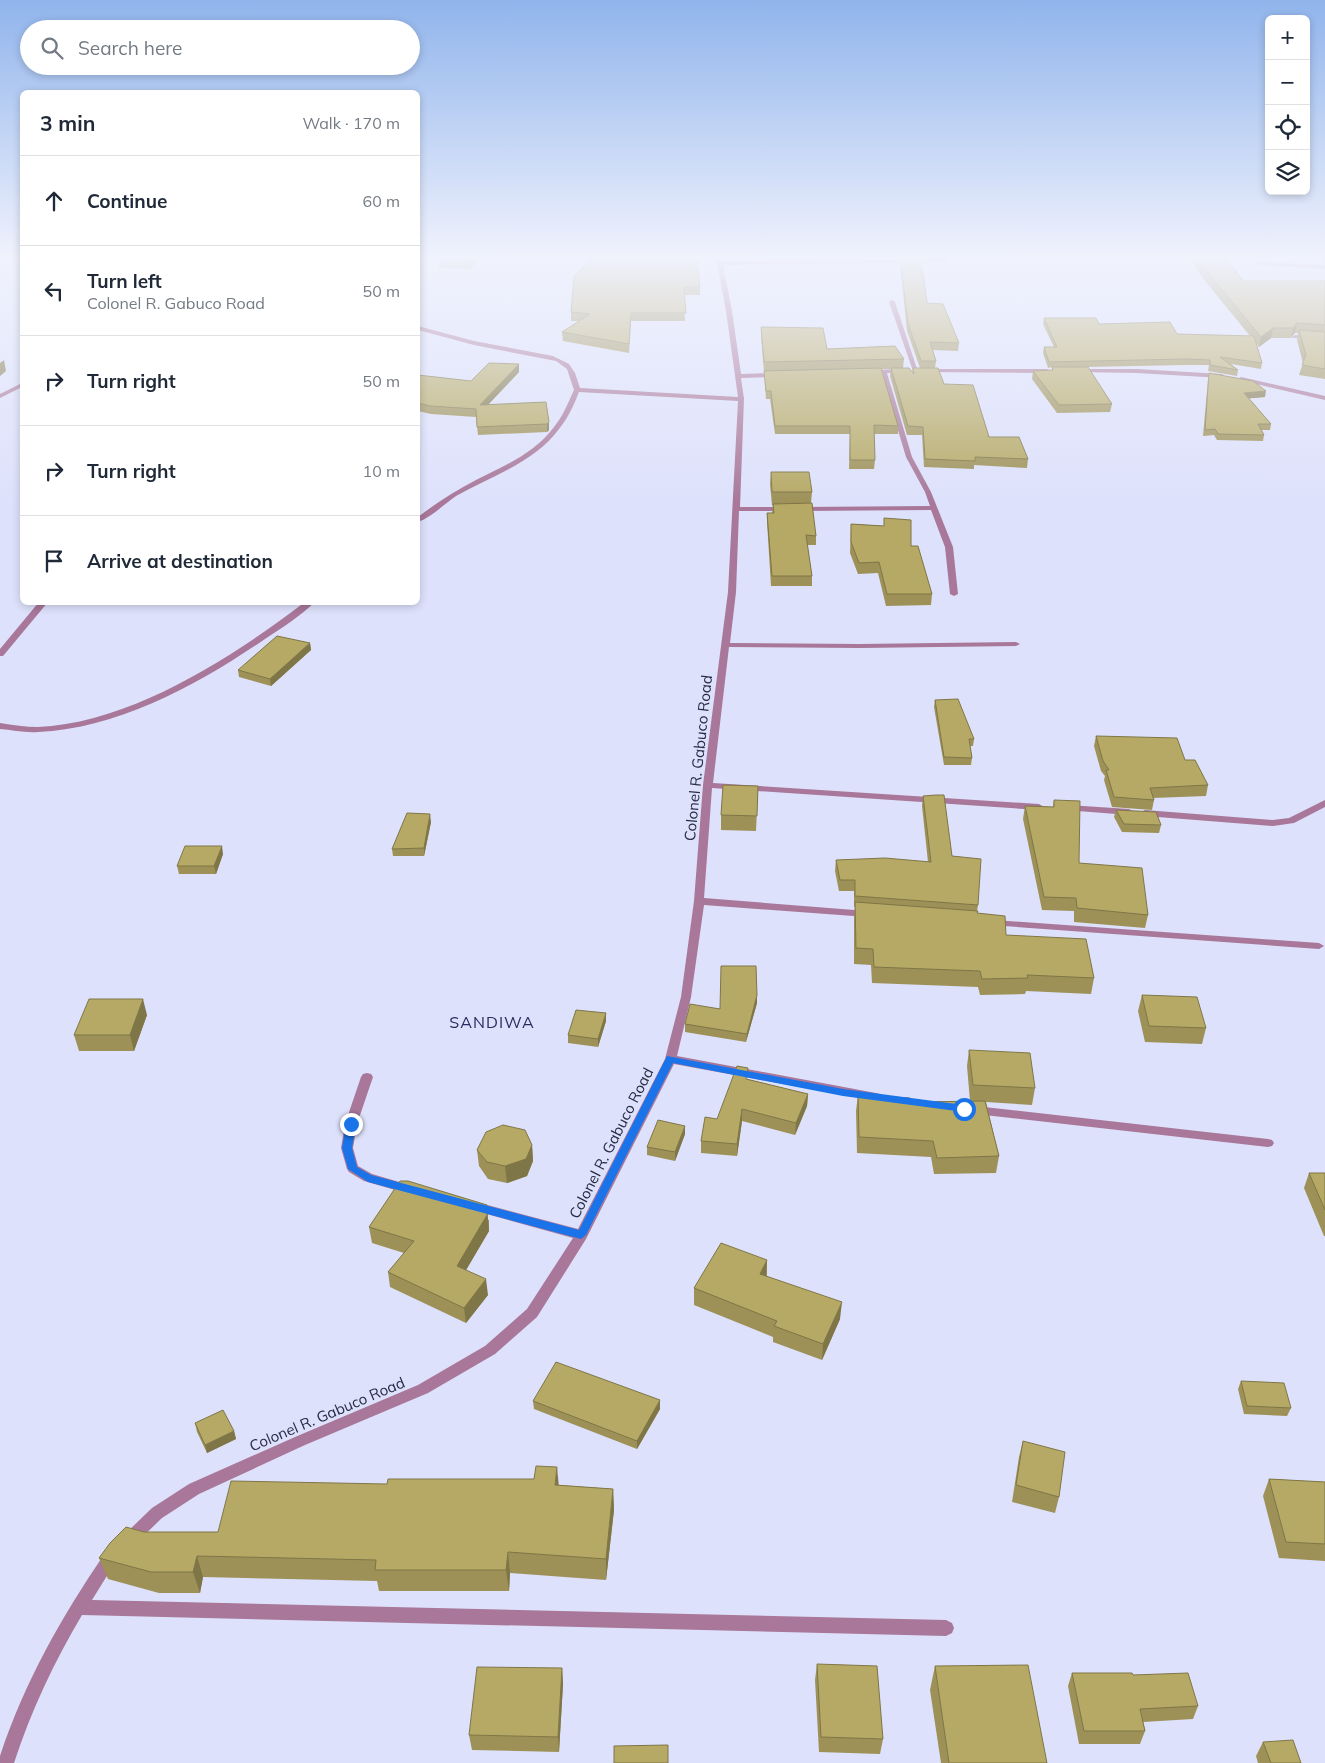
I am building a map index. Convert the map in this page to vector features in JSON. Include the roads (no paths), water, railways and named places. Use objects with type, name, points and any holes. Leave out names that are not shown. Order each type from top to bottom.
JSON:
[{"type":"street","points":[[420,519],[459,492],[534,452],[560,426],[577,390],[570,367],[564,361],[459,339]]},
{"type":"street","name":"Colonel R. Gabuco Road","points":[[6,1763],[13,1739],[34,1689],[77,1607],[121,1548],[157,1513],[194,1490],[300,1441],[423,1389],[490,1350],[532,1313],[581,1235],[671,1059],[686,997],[699,902],[708,785],[732,592],[741,399],[732,339]]},
{"type":"street","points":[[905,339],[916,371]]},
{"type":"street","points":[[864,372],[1050,371]]},
{"type":"street","points":[[1070,371],[1213,374],[1325,398]]},
{"type":"street","points":[[884,372],[909,457],[935,508],[949,547],[954,594]]},
{"type":"street","points":[[738,376],[787,375]]},
{"type":"street","points":[[0,396],[20,386]]},
{"type":"street","points":[[577,390],[741,399]]},
{"type":"street","points":[[737,509],[935,508]]},
{"type":"street","points":[[0,654],[41,605]]},
{"type":"street","points":[[0,726],[18,730],[55,728],[104,717],[130,707],[178,686],[230,659],[279,628],[307,605]]},
{"type":"street","points":[[725,645],[1016,644]]},
{"type":"street","points":[[708,785],[1273,822],[1291,821],[1325,803]]},
{"type":"street","points":[[699,902],[876,914]]},
{"type":"street","points":[[984,922],[1319,946]]},
{"type":"street","points":[[671,1059],[843,1092],[890,1099]]},
{"type":"street","points":[[367,1077],[351,1124],[347,1148],[353,1169],[368,1178],[424,1193]]},
{"type":"street","points":[[964,1109],[1268,1143]]},
{"type":"street","points":[[461,1203],[581,1235]]},
{"type":"street","points":[[77,1607],[946,1628]]},
{"type":"district","name":"SANDIWA","points":[[492,1022]]}]
